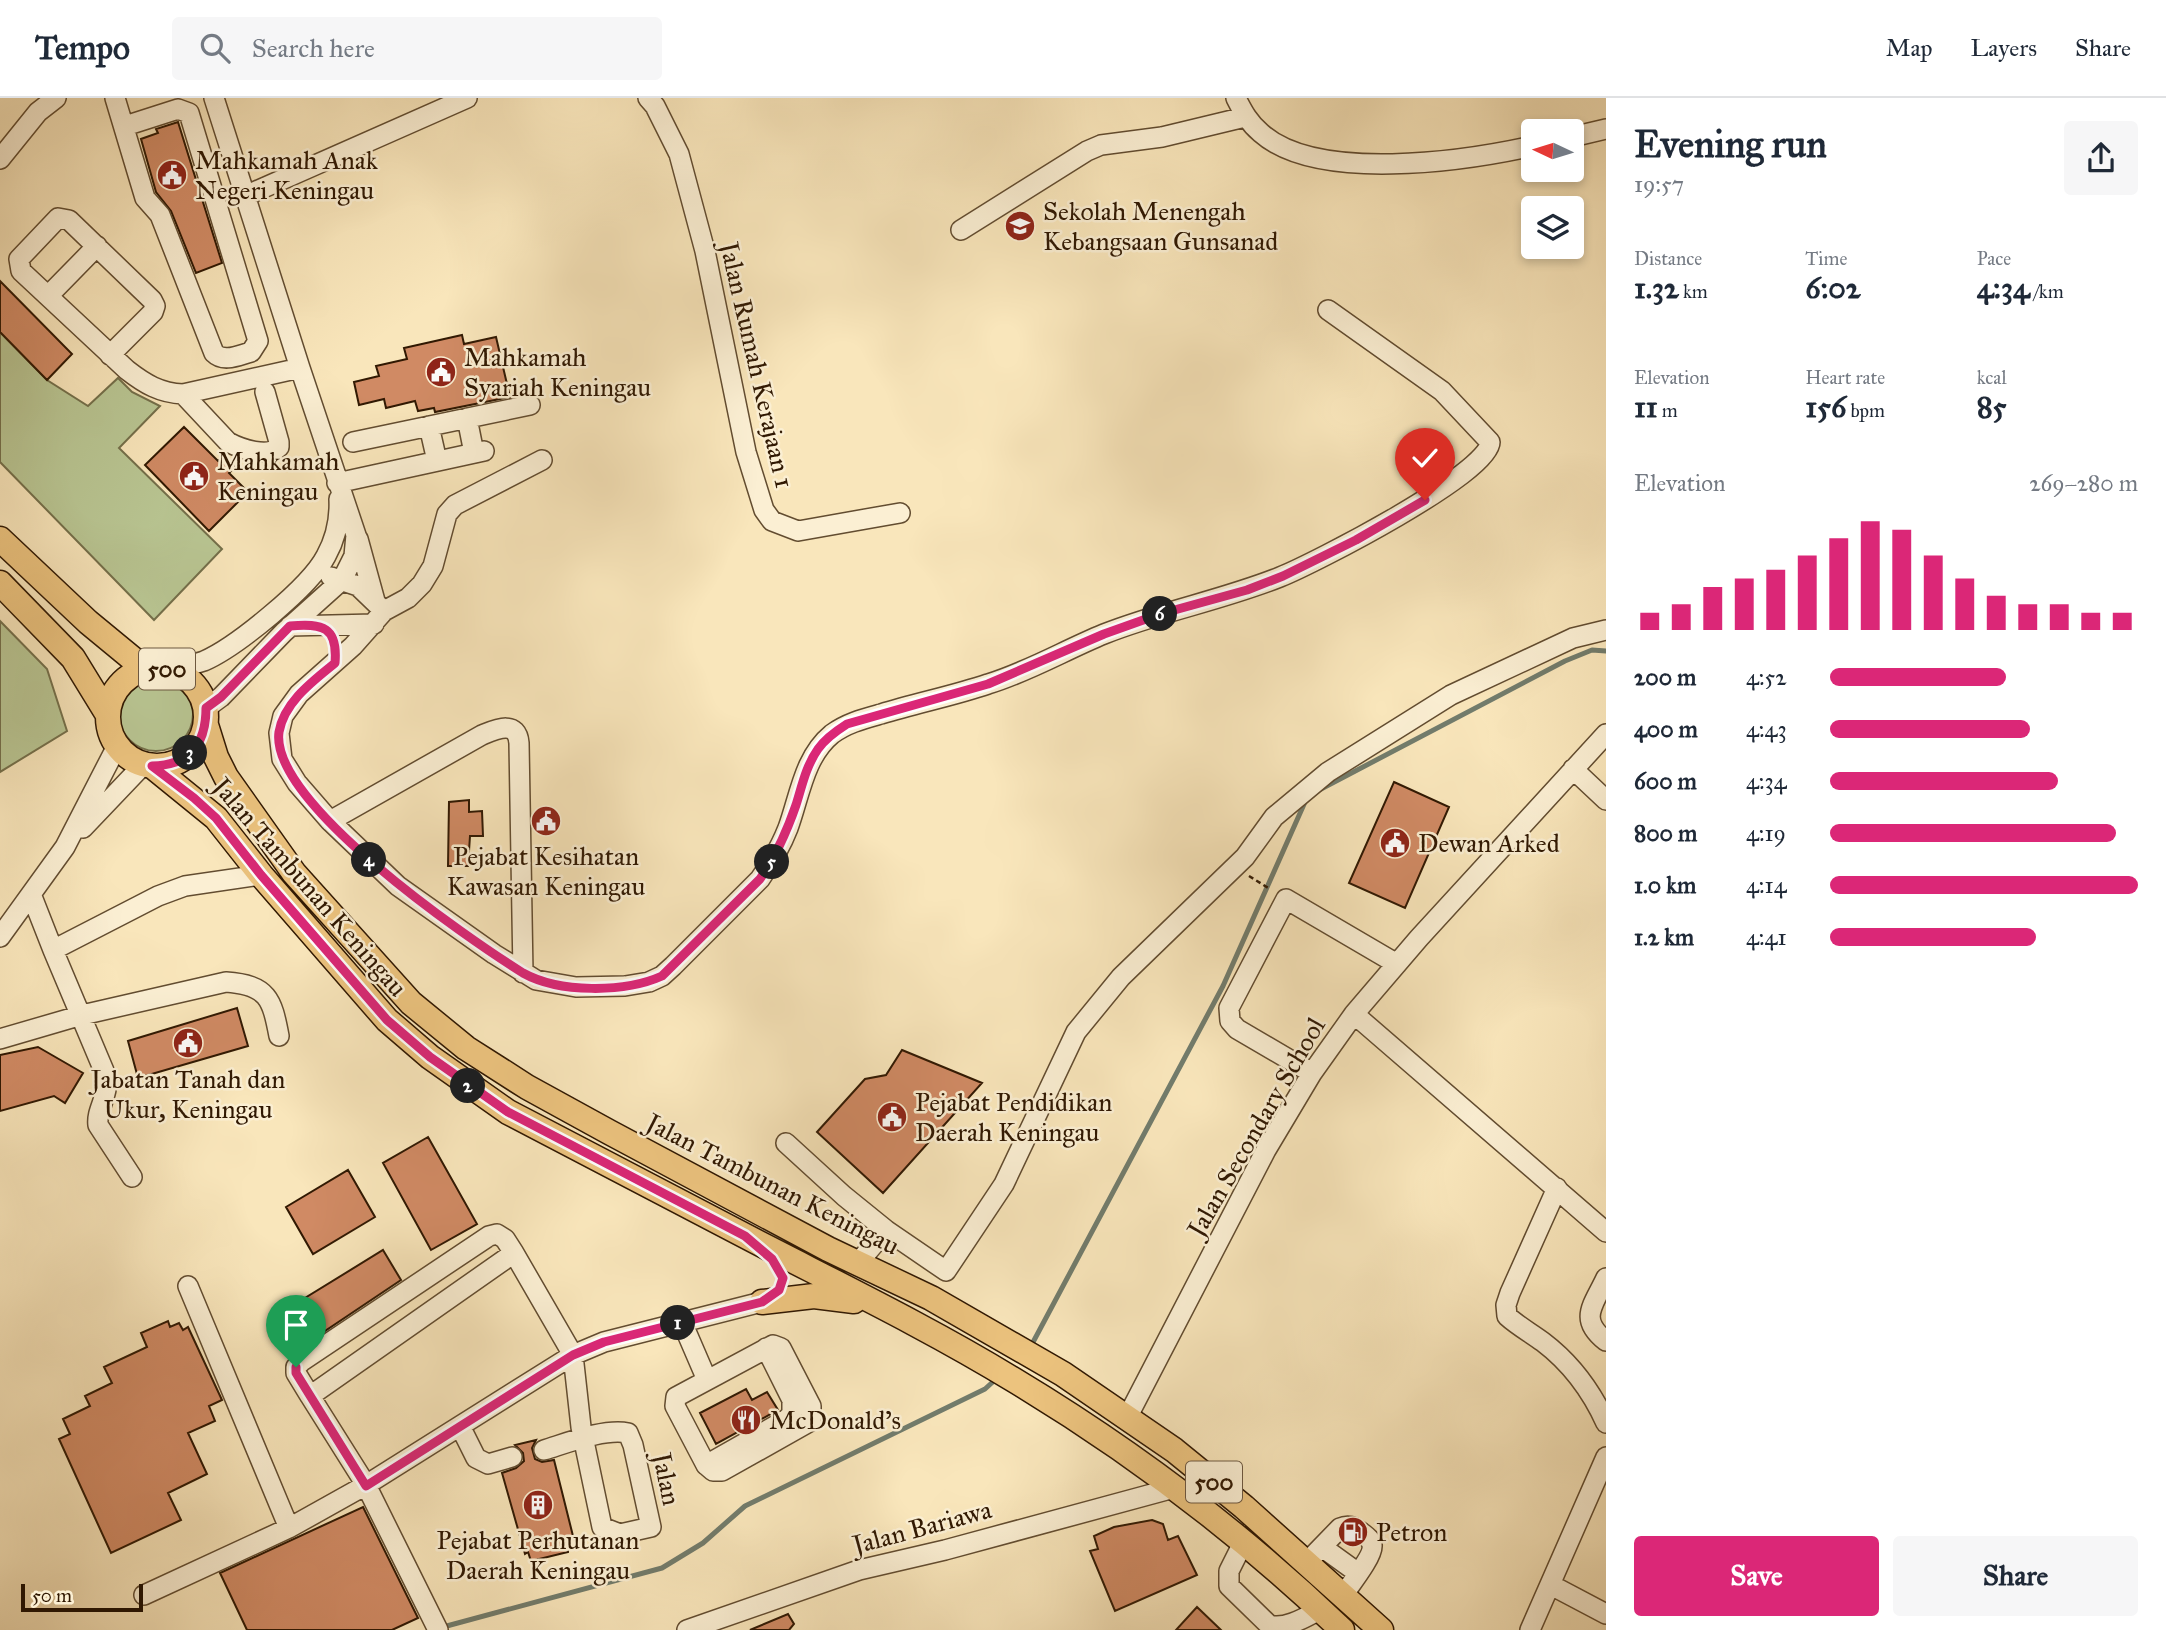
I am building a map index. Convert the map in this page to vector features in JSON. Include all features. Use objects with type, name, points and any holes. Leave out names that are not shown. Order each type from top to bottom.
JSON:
[{"type":"main road","name":"500","points":[[0,539],[88,622],[153,668]]},
{"type":"main road","points":[[0,583],[72,658],[108,715],[110,731],[117,746]]},
{"type":"main road","name":"500","points":[[108,715],[111,700],[119,686],[131,675],[153,668],[177,671],[191,680],[201,693],[206,717],[201,739],[193,751],[180,760],[167,765],[148,765],[129,757],[117,746]]},
{"type":"main road","name":"Jalan Tambunan Keningau","points":[[206,717],[216,757],[226,777],[294,873],[388,979],[437,1026],[527,1087],[751,1209],[931,1298],[1032,1355],[1128,1416],[1244,1507],[1314,1555],[1344,1594],[1381,1630]]},
{"type":"main road","name":"Jalan Tambunan Keningau","points":[[148,765],[194,798],[216,818],[261,875],[387,1020],[457,1077],[508,1112],[898,1315],[1012,1378],[1113,1443],[1174,1488],[1243,1543],[1342,1630]]},
{"type":"main road","points":[[745,1236],[772,1259],[783,1278],[779,1290],[762,1302]]},
{"type":"main road","points":[[762,1302],[828,1296],[898,1315]]},
{"type":"street","points":[[0,159],[38,112],[56,98]]},
{"type":"street","points":[[116,98],[145,198],[160,215],[214,353],[227,359],[251,352],[258,341],[189,113],[178,109],[125,126]]},
{"type":"street","points":[[214,98],[356,535],[378,612]]},
{"type":"street","points":[[245,196],[467,98]]},
{"type":"street","name":"Jalan Rumah Kerajaan 1","points":[[648,98],[655,106],[679,155],[705,251],[746,452],[764,510],[772,521],[798,531],[900,513]]},
{"type":"street","points":[[1236,98],[1245,117],[1262,135],[1285,148],[1314,159],[1360,164],[1459,159],[1521,148]]},
{"type":"street","points":[[961,230],[1087,151],[1101,145],[1162,137],[1245,117]]},
{"type":"street","points":[[1584,134],[1606,129]]},
{"type":"street","points":[[110,355],[153,312],[155,306],[69,220],[58,218],[19,259],[21,271],[110,355],[145,384],[158,390],[183,394],[300,368]]},
{"type":"street","points":[[48,296],[97,246]]},
{"type":"street","points":[[378,612],[335,663],[299,694],[284,716],[279,733],[282,759],[288,769],[330,821],[398,886],[523,973],[544,982],[576,987],[625,986],[649,982],[662,976],[760,879],[771,864],[787,830],[806,770],[818,748],[847,724],[988,684],[1104,634],[1160,614],[1247,590],[1283,576],[1356,540],[1425,500],[1464,474],[1486,454],[1490,442],[1441,391],[1328,310]]},
{"type":"street","points":[[183,394],[228,442],[237,447],[267,452],[279,447],[279,442],[265,392]]},
{"type":"street","points":[[354,442],[530,405]]},
{"type":"street","points":[[338,485],[479,452],[467,418]]},
{"type":"street","points":[[429,426],[438,461]]},
{"type":"street","points":[[290,626],[315,626],[378,612],[408,598],[422,584],[433,566],[447,514],[455,505],[542,460]]},
{"type":"street","points":[[153,668],[192,664],[224,650],[278,608],[325,558],[337,530],[338,485]]},
{"type":"street","points":[[206,717],[221,697],[290,626],[342,580],[355,556],[356,535]]},
{"type":"street","points":[[313,573],[358,586],[378,612]]},
{"type":"street","points":[[315,626],[335,639],[335,663]]},
{"type":"street","points":[[786,1143],[886,1230],[946,1271],[1003,1184],[1076,1032],[1121,977],[1245,857],[1275,817],[1328,772],[1451,695],[1573,638],[1606,630]]},
{"type":"street","points":[[330,821],[482,735],[496,729],[514,729],[519,744],[523,973]]},
{"type":"street","name":"Jalan Secondary School","points":[[1128,1416],[1266,1150],[1312,1073],[1354,1014],[1397,964],[1606,734]]},
{"type":"street","points":[[0,937],[65,847],[117,746]]},
{"type":"street","points":[[65,847],[148,765]]},
{"type":"street","points":[[1573,769],[1606,800]]},
{"type":"street","points":[[53,950],[158,896],[185,886],[261,875]]},
{"type":"street","points":[[31,894],[107,1078],[108,1090],[98,1115],[98,1125],[132,1177]]},
{"type":"street","points":[[1312,1073],[1237,1029],[1230,1021],[1229,1008],[1286,899],[1397,964]]},
{"type":"street","points":[[0,1039],[82,1015],[221,982],[232,982],[266,995],[273,1008],[279,1036]]},
{"type":"street","points":[[1354,1014],[1606,1232]]},
{"type":"street","points":[[1557,1188],[1510,1293],[1506,1305],[1507,1316],[1574,1369],[1593,1395],[1606,1423]]},
{"type":"street","points":[[858,1263],[886,1230]]},
{"type":"street","points":[[435,1624],[366,1486],[296,1373],[296,1367],[439,1269],[489,1236],[497,1234],[505,1239],[514,1253],[573,1355]]},
{"type":"street","points":[[310,1396],[514,1253]]},
{"type":"street","points":[[439,1269],[454,1295]]},
{"type":"street","points":[[1606,1278],[1589,1317],[1596,1333],[1606,1341]]},
{"type":"street","points":[[419,1283],[435,1309]]},
{"type":"street","points":[[188,1286],[297,1524]]},
{"type":"street","points":[[144,1595],[297,1524],[366,1486],[573,1355],[604,1342],[762,1302]]},
{"type":"street","points":[[682,1322],[706,1380]]},
{"type":"street","points":[[773,1345],[781,1348],[811,1406],[811,1421],[722,1471],[713,1471],[706,1465],[675,1403],[678,1395],[706,1380],[773,1345]]},
{"type":"street","name":"Jalan","points":[[573,1355],[583,1439],[602,1527],[620,1534],[651,1527],[628,1433],[619,1431],[583,1439]]},
{"type":"street","points":[[460,1426],[476,1458],[488,1464],[512,1457]]},
{"type":"street","points":[[544,1450],[583,1439]]},
{"type":"street","points":[[1530,1630],[1606,1457]]},
{"type":"street","name":"Jalan Bariawa","points":[[687,1630],[859,1570],[945,1550],[1174,1488]]},
{"type":"street","points":[[1344,1594],[1358,1573],[1371,1552],[1372,1544],[1353,1527],[1346,1525],[1314,1555],[1358,1573]]},
{"type":"street","points":[[1243,1543],[1229,1571],[1229,1586],[1269,1625],[1274,1628],[1286,1627],[1321,1609]]},
{"type":"street","points":[[1550,1585],[1606,1614]]},
{"type":"path","points":[[1257,881],[1276,892]]},
{"type":"green space","points":[[0,332],[47,380],[88,406],[118,378],[132,392],[160,406],[119,448],[222,549],[154,620],[0,462]]},
{"type":"green space","points":[[0,621],[47,669],[67,731],[0,772]]},
{"type":"green space","points":[[156,677],[170,680],[182,688],[190,700],[193,714],[190,728],[182,740],[170,748],[156,751],[142,748],[130,740],[122,728],[119,714],[122,700],[130,688],[142,680]]},
{"type":"building","name":"Mahkamah Anak Negeri Keningau","points":[[178,122],[222,263],[196,273],[171,211],[156,192],[141,139],[158,133],[156,129]]},
{"type":"building","points":[[0,281],[72,354],[47,380],[0,332]]},
{"type":"building","name":"Mahkamah Syariah Keningau","points":[[462,335],[464,344],[496,337],[510,397],[435,412],[434,408],[418,411],[415,401],[386,408],[384,399],[359,405],[354,382],[379,376],[376,366],[407,359],[404,348]]},
{"type":"building","name":"Mahkamah Keningau","points":[[184,427],[218,461],[224,456],[235,467],[229,473],[248,492],[209,531],[145,465]]},
{"type":"building","points":[[1394,782],[1449,807],[1405,908],[1349,883]]},
{"type":"building","points":[[469,800],[469,812],[482,811],[483,836],[470,836],[468,866],[448,866],[449,802]]},
{"type":"building","name":"Jabatan Tanah dan Ukur, Keningau","points":[[237,1008],[248,1046],[138,1078],[128,1041]]},
{"type":"building","points":[[38,1047],[83,1073],[65,1103],[54,1096],[0,1111],[0,1055]]},
{"type":"building","name":"Pejabat Pendidikan Daerah Keningau","points":[[902,1050],[982,1083],[883,1193],[817,1132],[865,1079],[886,1075]]},
{"type":"building","points":[[428,1137],[477,1224],[431,1250],[383,1163]]},
{"type":"building","points":[[348,1170],[375,1217],[313,1254],[286,1207]]},
{"type":"building","points":[[383,1250],[401,1280],[307,1343],[287,1309]]},
{"type":"building","points":[[168,1321],[170,1327],[179,1323],[183,1330],[188,1327],[222,1400],[209,1406],[215,1421],[188,1433],[207,1474],[168,1493],[181,1520],[111,1553],[59,1439],[70,1434],[63,1419],[90,1406],[85,1396],[112,1383],[104,1367],[147,1347],[141,1333]]},
{"type":"building","name":"McDonald's","points":[[746,1389],[752,1400],[767,1392],[778,1410],[716,1444],[700,1413]]},
{"type":"building","name":"Pejabat Perhutanan Daerah Keningau","points":[[536,1440],[532,1448],[535,1459],[542,1462],[554,1460],[574,1540],[567,1542],[568,1552],[531,1561],[528,1552],[525,1554],[502,1473],[516,1468],[524,1461],[523,1453],[515,1445]]},
{"type":"building","points":[[363,1507],[418,1618],[392,1630],[247,1630],[220,1573]]},
{"type":"building","points":[[1152,1520],[1163,1524],[1168,1540],[1178,1536],[1197,1575],[1115,1611],[1090,1551],[1098,1549],[1094,1536],[1114,1527]]},
{"type":"building","points":[[1197,1607],[1221,1630],[1176,1630]]},
{"type":"building","points":[[788,1614],[794,1624],[789,1630],[750,1630]]},
{"type":"waterway","points":[[1321,789],[1565,661],[1592,650],[1606,651]]},
{"type":"waterway","points":[[1031,1346],[1223,986],[1305,802]]},
{"type":"waterway","points":[[443,1627],[662,1568],[703,1543],[745,1506],[985,1389],[996,1379]]},
{"type":"place","name":"Mahkamah Anak Negeri Keningau","points":[[172,175]]},
{"type":"place","name":"Sekolah Menengah Kebangsaan Gunsanad","points":[[1020,226]]},
{"type":"place","name":"Mahkamah Syariah Keningau","points":[[441,372]]},
{"type":"place","name":"Mahkamah Keningau","points":[[194,476]]},
{"type":"place","name":"Pejabat Kesihatan Kawasan Keningau","points":[[546,821]]},
{"type":"place","name":"Dewan Arked","points":[[1395,843]]},
{"type":"place","name":"Jabatan Tanah dan Ukur, Keningau","points":[[188,1043]]},
{"type":"place","name":"Pejabat Pendidikan Daerah Keningau","points":[[892,1117]]},
{"type":"place","name":"McDonald's","points":[[746,1420]]},
{"type":"place","name":"Pejabat Perhutanan Daerah Keningau","points":[[538,1505]]},
{"type":"place","name":"Petron","points":[[1353,1532]]},
{"type":"route","points":[[296,1367],[296,1373],[366,1486],[573,1355],[604,1342],[762,1302],[779,1290],[783,1278],[772,1259],[745,1236],[508,1112],[430,1057],[387,1020],[261,875],[216,818],[152,766],[167,765],[193,751],[206,725],[206,708],[221,697],[251,663],[290,626],[308,625],[323,629],[335,639],[337,647],[335,663],[299,694],[284,716],[279,733],[282,759],[297,783],[330,821],[398,886],[523,973],[553,985],[625,986],[649,982],[662,976],[760,879],[771,864],[787,830],[806,770],[818,748],[847,724],[988,684],[1104,634],[1160,614],[1247,590],[1283,576],[1356,540],[1425,500]]}]
